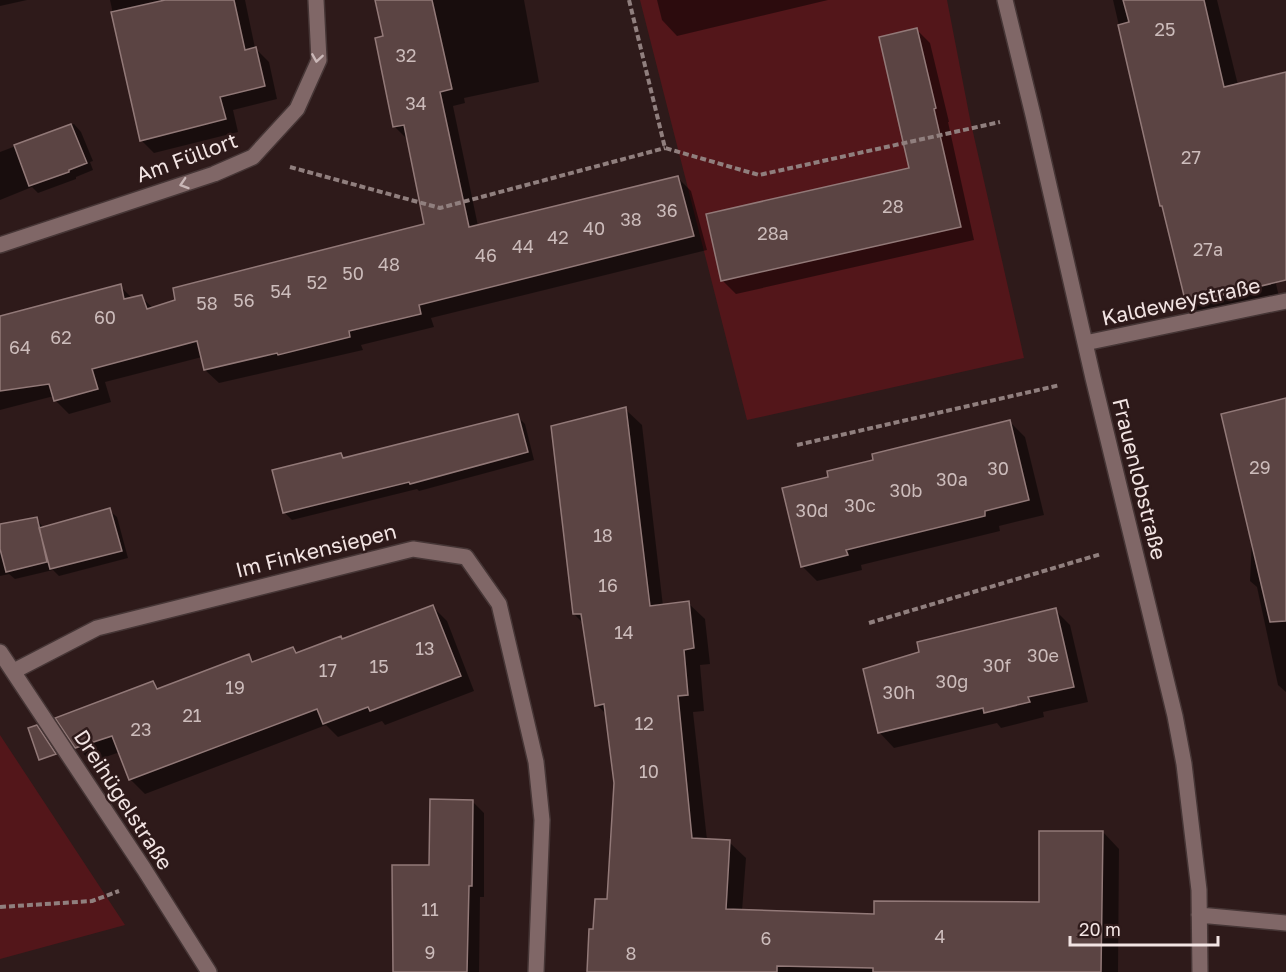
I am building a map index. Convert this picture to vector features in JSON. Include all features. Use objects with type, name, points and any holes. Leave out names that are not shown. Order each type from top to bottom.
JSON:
[{"type":"street","name":"Am Füllort","points":[[0,245],[214,174],[253,157],[297,109],[319,60],[316,0]]},
{"type":"street","name":"Frauenlobstraße","points":[[1005,0],[1175,716],[1199,890],[1200,972]]},
{"type":"street","name":"Kaldeweystraße","points":[[1085,343],[1286,301]]},
{"type":"street","name":"Im Finkensiepen","points":[[14,671],[97,628],[412,549],[465,557],[499,604],[536,762],[543,820],[537,972]]},
{"type":"street","name":"Dreihügelstraße","points":[[0,652],[144,869],[209,972]]},
{"type":"street","points":[[1199,915],[1286,923]]},
{"type":"path","points":[[629,0],[665,148]]},
{"type":"path","points":[[253,157],[440,208],[665,148],[759,175],[1033,115]]},
{"type":"path","points":[[797,445],[1093,378]]},
{"type":"path","points":[[869,623],[1134,544]]},
{"type":"path","points":[[0,907],[93,901],[116,894],[144,869]]},
{"type":"shaded area","points":[[640,0],[947,0],[970,119],[1024,358],[747,420]]},
{"type":"shaded area","points":[[0,735],[125,925],[0,959]]},
{"type":"building","points":[[165,0],[234,0],[245,50],[256,47],[265,86],[220,97],[226,119],[140,141],[111,12]]},
{"type":"building","points":[[375,0],[432,0],[452,89],[440,92],[469,227],[678,176],[694,236],[419,305],[421,314],[349,331],[350,337],[278,355],[277,353],[204,370],[197,341],[92,369],[98,389],[54,401],[49,384],[0,391],[0,316],[121,284],[124,299],[142,295],[147,309],[175,300],[173,288],[424,224],[404,125],[393,127],[375,38],[383,36]]},
{"type":"building","points":[[1123,0],[1204,0],[1224,87],[1286,72],[1286,280],[1186,304],[1162,206],[1160,206],[1118,25],[1129,22]]},
{"type":"building","points":[[917,28],[961,227],[721,281],[706,214],[909,168],[879,37]]},
{"type":"building","points":[[71,124],[87,163],[29,186],[14,145]]},
{"type":"building","points":[[1286,398],[1286,621],[1270,622],[1221,414]]},
{"type":"building","points":[[626,407],[650,606],[689,601],[694,648],[684,650],[688,695],[678,696],[692,838],[730,840],[726,909],[874,914],[874,901],[1039,902],[1039,831],[1103,831],[1101,972],[873,972],[873,968],[777,966],[777,972],[587,972],[589,929],[593,929],[595,899],[607,899],[614,783],[604,704],[595,706],[581,614],[573,614],[551,426]]},
{"type":"building","points":[[518,414],[528,452],[410,484],[409,482],[283,513],[272,470],[341,453],[343,458]]},
{"type":"building","points":[[1010,420],[1029,500],[985,511],[985,516],[846,550],[848,555],[801,567],[782,488],[828,477],[827,471],[873,460],[872,454]]},
{"type":"building","points":[[110,508],[122,551],[50,569],[39,528]]},
{"type":"building","points":[[37,517],[47,562],[6,572],[0,549],[0,524]]},
{"type":"building","points":[[433,605],[461,676],[370,711],[368,707],[323,724],[317,709],[129,780],[112,736],[75,748],[55,718],[153,681],[157,689],[249,654],[252,662],[293,647],[296,653],[341,636],[342,639]]},
{"type":"building","points":[[1056,608],[1074,687],[1028,697],[1030,702],[984,713],[983,708],[878,733],[863,669],[919,652],[917,642]]},
{"type":"building","points":[[37,725],[56,754],[39,760],[28,728]]},
{"type":"building","points":[[430,799],[473,800],[472,886],[469,886],[467,972],[393,972],[392,865],[429,865]]}]
